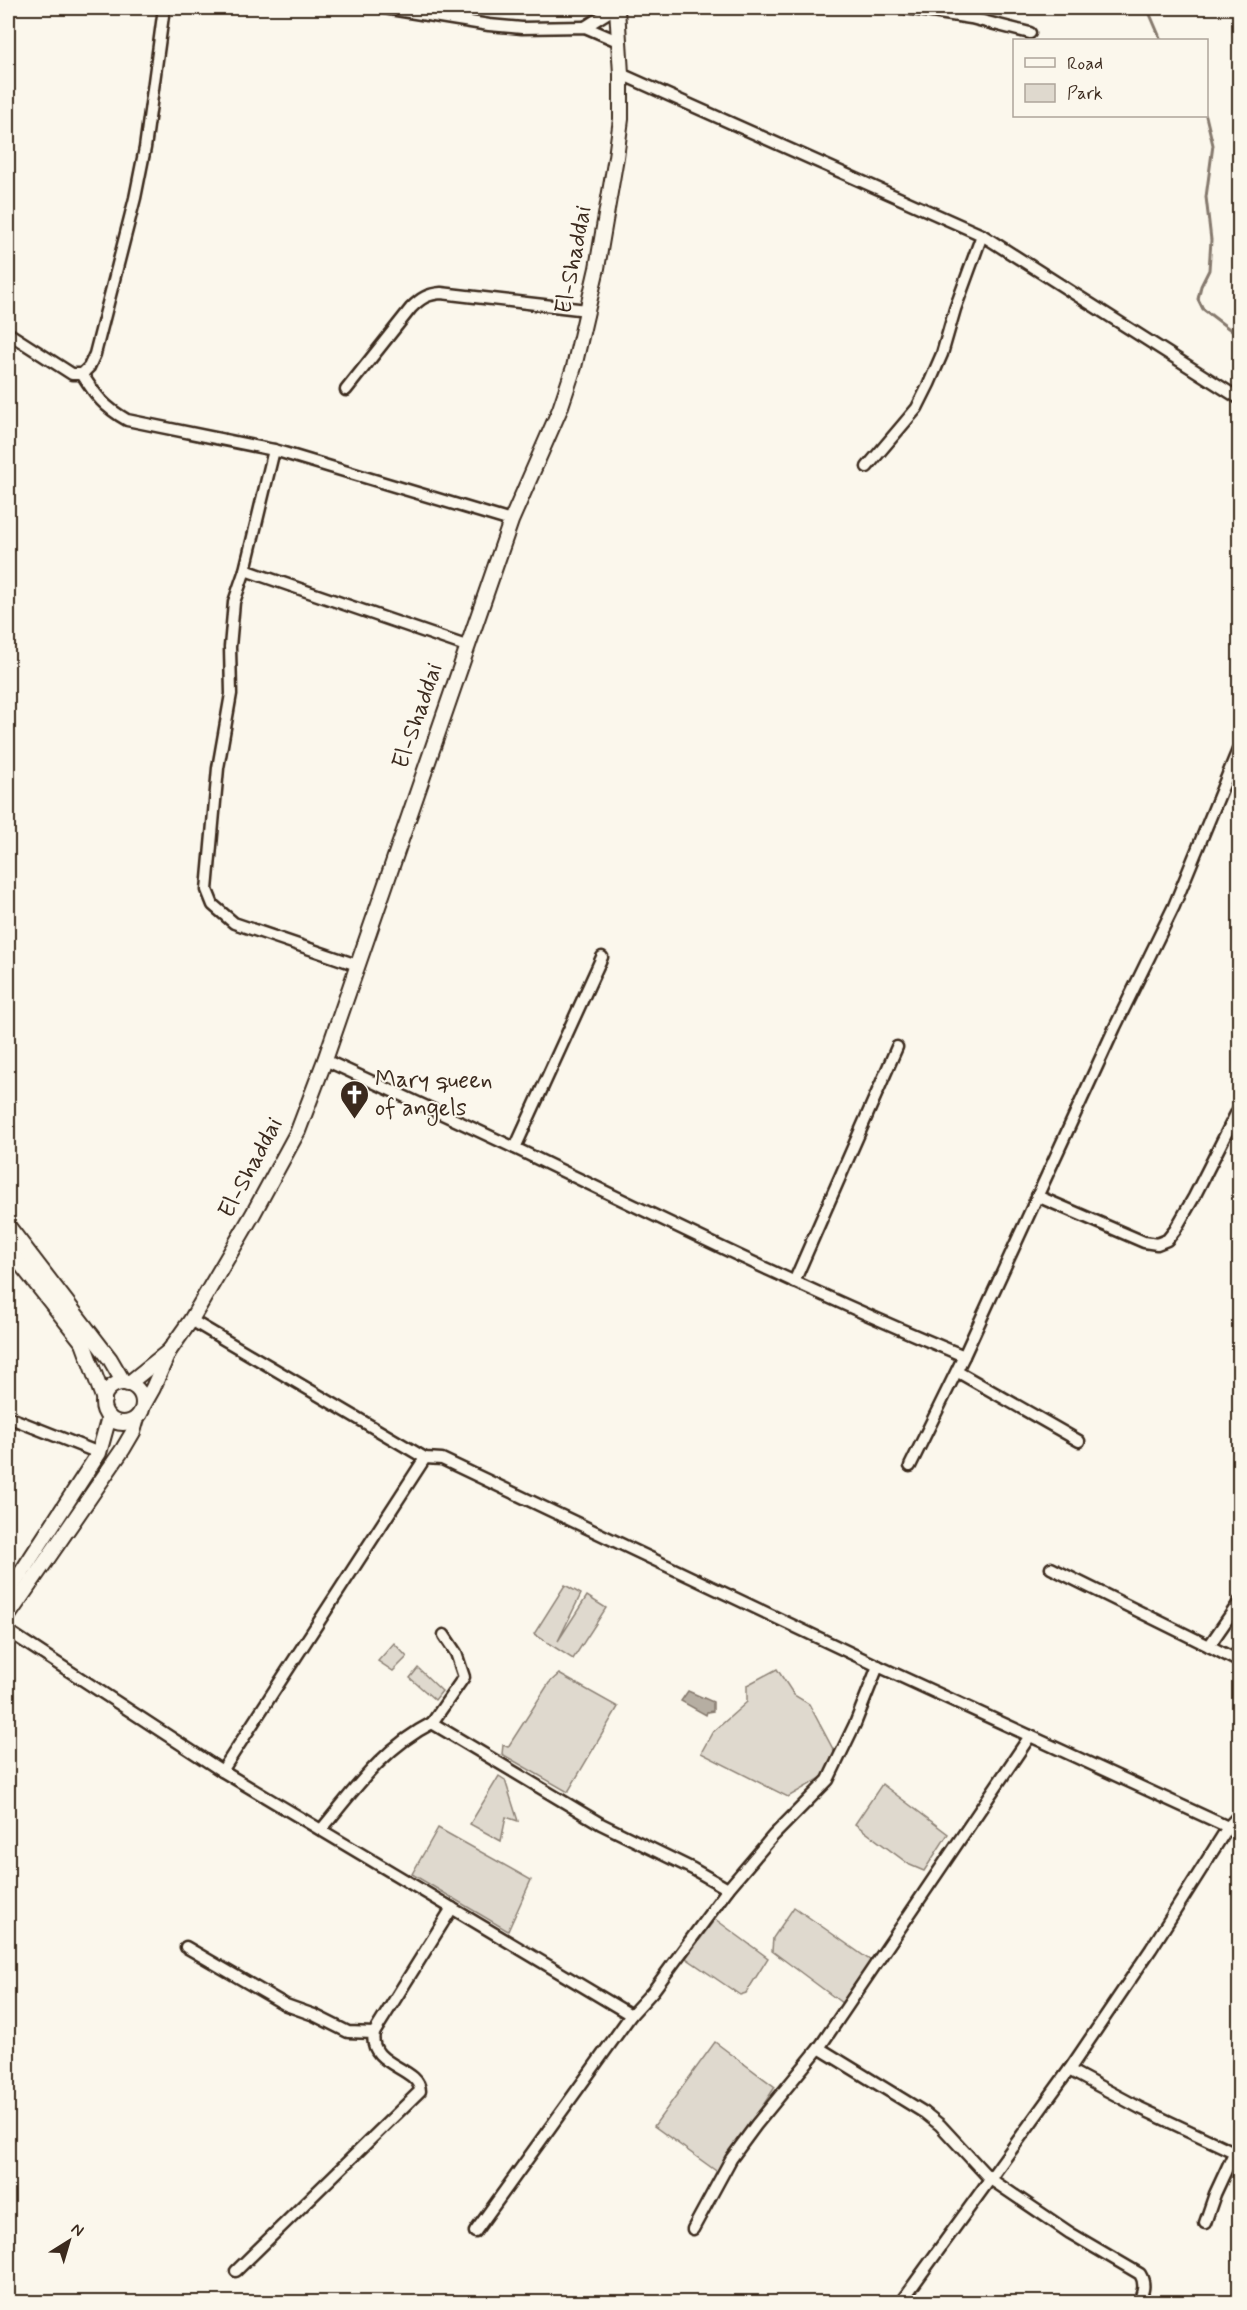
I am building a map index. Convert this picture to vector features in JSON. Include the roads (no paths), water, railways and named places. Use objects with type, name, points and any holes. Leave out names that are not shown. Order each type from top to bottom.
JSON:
[{"type":"street","points":[[8,333],[72,374],[82,374],[89,367],[95,354],[146,148],[164,8]]},
{"type":"street","points":[[384,8],[489,25],[522,28],[585,27],[620,42]]},
{"type":"street","points":[[585,27],[616,8]]},
{"type":"street","name":"El-Shaddai","points":[[144,1404],[169,1351],[254,1214],[298,1131],[325,1060],[511,521],[560,409],[574,366],[597,268],[616,157],[621,119],[621,74],[616,8]]},
{"type":"street","points":[[906,8],[971,18],[1030,33]]},
{"type":"street","points":[[621,74],[982,235],[1239,399]]},
{"type":"street","points":[[867,467],[917,408],[929,384],[942,354],[982,235]]},
{"type":"street","points":[[346,390],[411,308],[420,298],[430,294],[441,293],[587,310]]},
{"type":"street","points":[[82,374],[99,401],[127,420],[274,450],[511,521]]},
{"type":"street","points":[[274,450],[245,570],[234,602],[230,647],[231,694],[218,768],[207,890],[213,904],[234,923],[357,965]]},
{"type":"street","points":[[245,570],[466,646]]},
{"type":"street","points":[[910,1466],[958,1372],[1037,1196],[1174,906],[1239,745]]},
{"type":"street","points":[[515,1149],[602,957]]},
{"type":"street","points":[[794,1282],[897,1047]]},
{"type":"street","points":[[325,1060],[794,1282],[874,1319],[964,1356]]},
{"type":"street","points":[[1037,1196],[1144,1242],[1157,1244],[1167,1240],[1194,1197],[1239,1106]]},
{"type":"street","points":[[8,1226],[126,1383],[139,1391],[144,1404],[133,1432],[123,1449],[8,1616]]},
{"type":"street","points":[[8,1248],[83,1343],[109,1417],[114,1421],[126,1423],[137,1418]]},
{"type":"street","points":[[190,1320],[425,1458],[442,1458],[878,1666],[1234,1827]]},
{"type":"street","points":[[104,1400],[109,1390],[126,1383],[169,1351]]},
{"type":"street","points":[[958,1372],[1079,1441]]},
{"type":"street","points":[[8,1417],[99,1453]]},
{"type":"street","points":[[8,1593],[99,1453],[109,1417]]},
{"type":"street","points":[[222,1771],[425,1458]]},
{"type":"street","points":[[1051,1568],[1239,1662]]},
{"type":"street","points":[[1209,1646],[1239,1601]]},
{"type":"street","points":[[8,1631],[222,1771],[631,2015]]},
{"type":"street","points":[[321,1830],[387,1753],[412,1733],[432,1723],[464,1677],[456,1653],[444,1635]]},
{"type":"street","points":[[475,2232],[631,2015],[653,1991],[728,1889],[773,1836],[828,1780],[855,1724],[878,1666]]},
{"type":"street","points":[[432,1723],[601,1824],[693,1869],[728,1889]]},
{"type":"street","points":[[693,2229],[731,2159],[761,2118],[819,2048],[1030,1736]]},
{"type":"street","points":[[901,2302],[1068,2070],[1234,1827],[1239,1814]]},
{"type":"street","points":[[236,2271],[420,2091],[416,2080],[381,2056],[375,2046],[374,2033],[452,1908]]},
{"type":"street","points":[[186,1947],[286,2005],[314,2015],[348,2032],[374,2033]]},
{"type":"street","points":[[819,2048],[925,2113],[940,2125],[989,2178],[1070,2233],[1140,2274],[1144,2281],[1144,2288],[1139,2302]]},
{"type":"street","points":[[1068,2070],[1140,2108],[1234,2152]]},
{"type":"street","points":[[1205,2223],[1239,2140]]},
{"type":"waterway","points":[[1144,8],[1149,12],[1161,39]]},
{"type":"waterway","points":[[1206,117],[1213,145],[1206,197],[1211,240],[1209,270],[1201,286],[1198,299],[1203,309],[1240,337]]},
{"type":"place","name":"Mary queen of angels","points":[[354,1120]]}]
